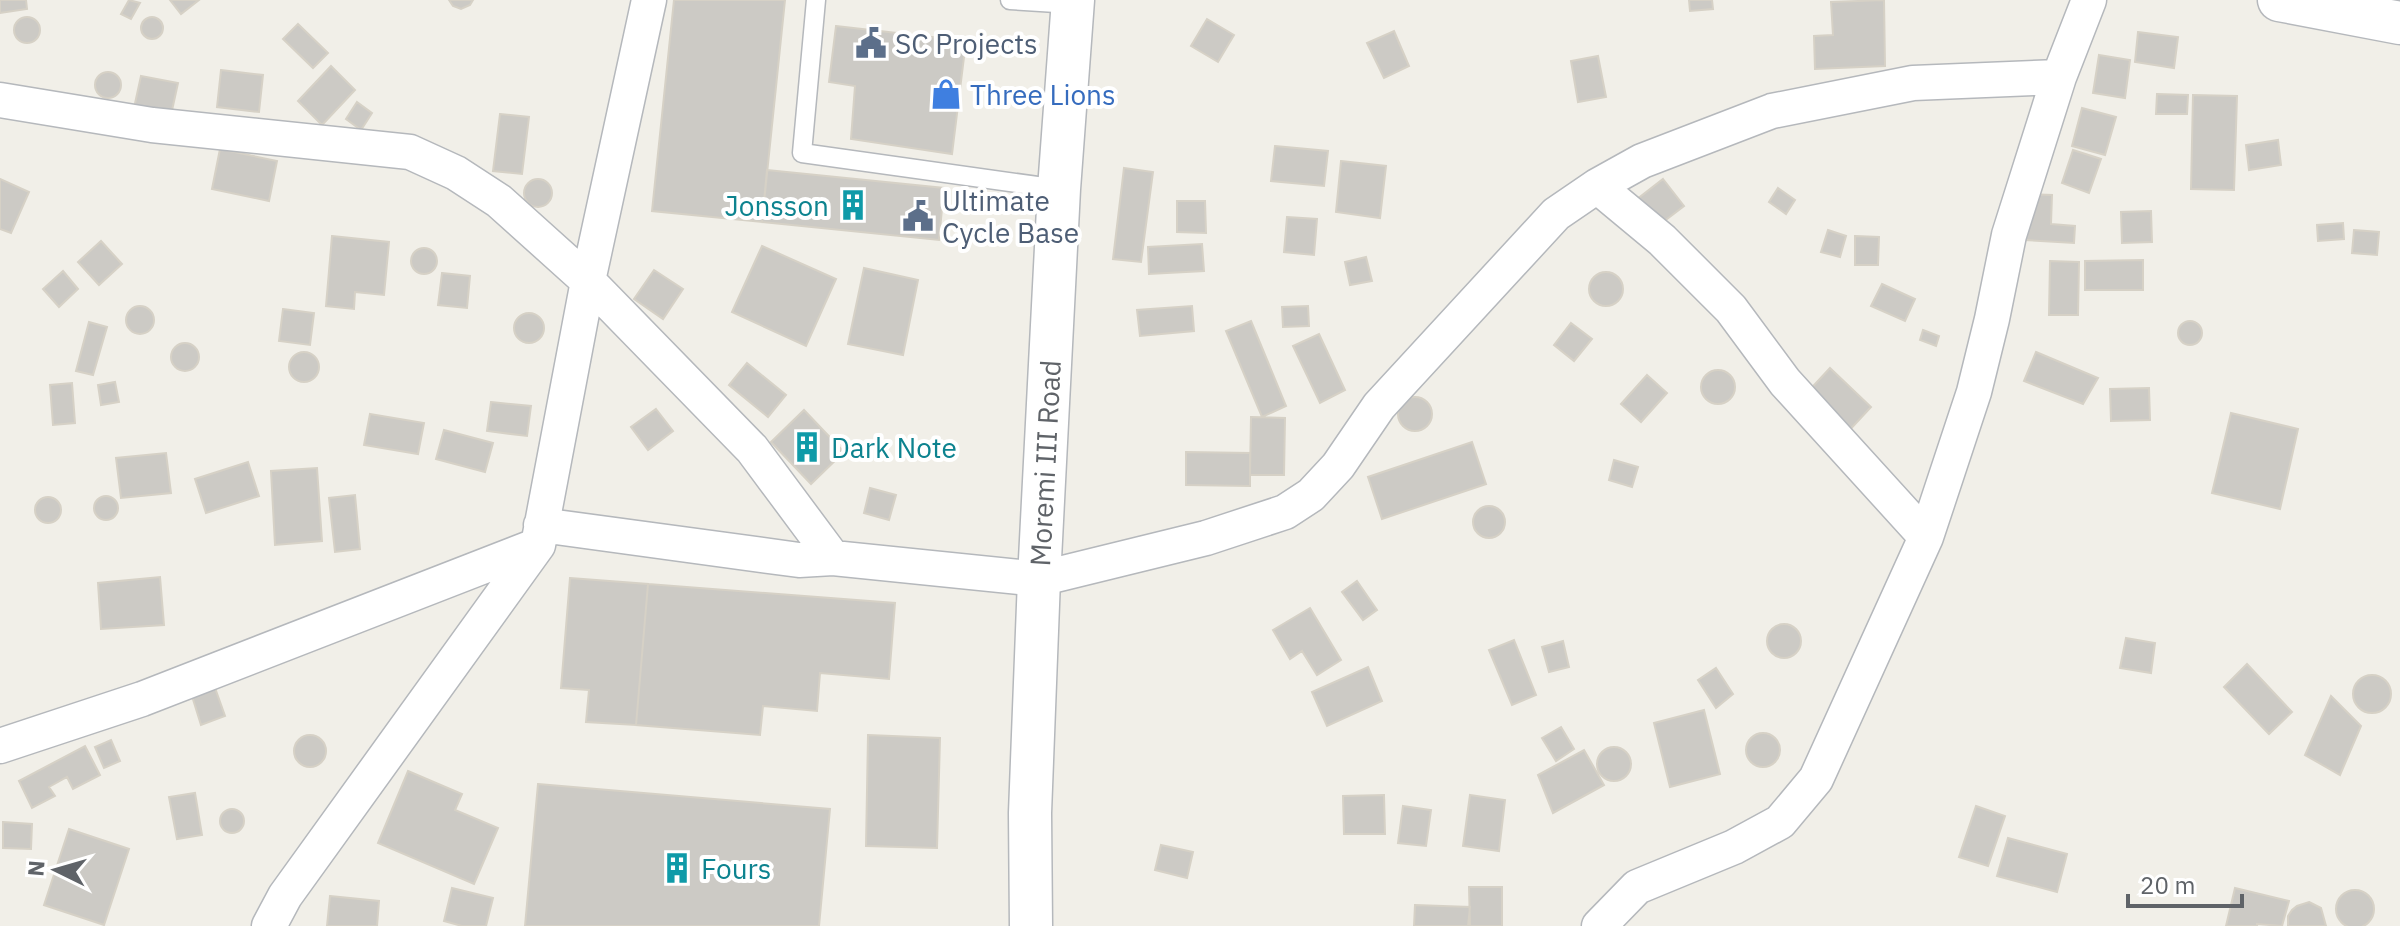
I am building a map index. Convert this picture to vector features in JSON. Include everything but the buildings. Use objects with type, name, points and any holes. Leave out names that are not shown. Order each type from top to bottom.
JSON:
[{"type":"street","points":[[269,926],[285,896],[540,535],[588,281],[649,0]]},
{"type":"street","points":[[1599,926],[1637,887],[1734,847],[1780,822],[1816,779],[1926,537],[1974,392],[2009,235],[2059,77],[2089,0]]},
{"type":"street","points":[[2279,0],[2400,23]]},
{"type":"street","name":"Moremi III Road","points":[[1031,926],[1030,813],[1039,579],[1059,189],[1073,2]]},
{"type":"street","points":[[0,746],[142,699],[540,535],[799,560],[833,558],[1039,579],[1206,538],[1285,512],[1311,495],[1338,466],[1379,406],[1556,214],[1642,161],[1772,111],[1913,83],[2059,77]]},
{"type":"street","points":[[0,100],[152,125],[410,152],[456,173],[499,201],[588,281],[752,449],[833,558]]},
{"type":"street","points":[[1597,186],[1662,240],[1731,309],[1785,382],[1926,537]]},
{"type":"lane","points":[[816,0],[802,153],[1059,189]]},
{"type":"lane","points":[[1010,0],[1073,2]]},
{"type":"place","name":"SC Projects","points":[[871,43]]},
{"type":"place","name":"Three Lions","points":[[946,94]]},
{"type":"place","name":"Jonsson","points":[[853,205]]},
{"type":"place","name":"Ultimate Cycle Base","points":[[918,216]]},
{"type":"place","name":"Dark Note","points":[[807,447]]},
{"type":"place","name":"Fours","points":[[677,868]]}]
